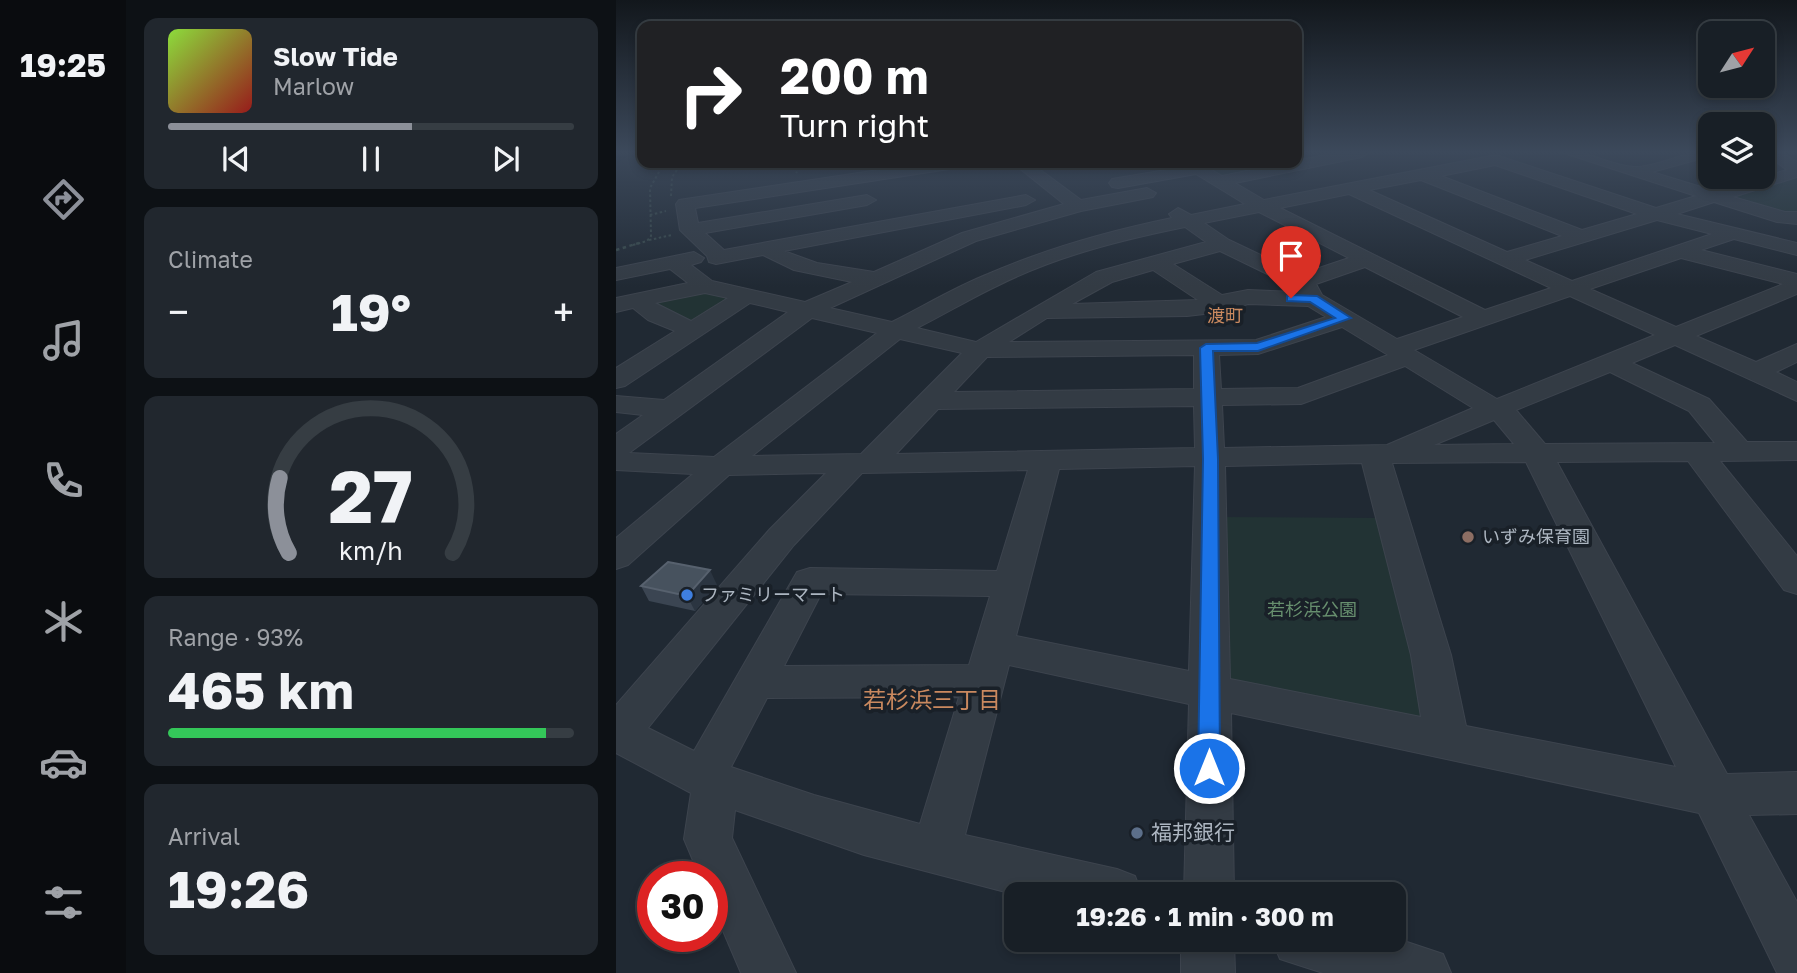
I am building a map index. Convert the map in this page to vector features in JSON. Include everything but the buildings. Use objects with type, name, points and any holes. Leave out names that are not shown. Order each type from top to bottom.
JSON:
[{"type":"street","points":[[716,256],[691,230],[685,204],[736,196]]},
{"type":"street","points":[[865,196],[888,225],[930,253]]},
{"type":"street","points":[[965,196],[979,209],[1006,225],[1062,252]]},
{"type":"street","points":[[1063,196],[1068,200]]},
{"type":"street","points":[[616,274],[979,209],[1088,196]]},
{"type":"street","points":[[1152,196],[1223,244],[1306,290],[1345,318],[1498,409],[1537,453],[1797,956]]},
{"type":"street","points":[[1245,196],[1483,318]]},
{"type":"street","points":[[616,557],[721,467],[896,330],[982,285],[1062,252],[1186,220],[1312,196]]},
{"type":"street","points":[[1368,196],[1797,393]]},
{"type":"street","points":[[1479,196],[1580,236]]},
{"type":"street","points":[[1604,196],[1656,214],[1797,249]]},
{"type":"street","points":[[1506,259],[1716,197],[1784,218],[1797,218]]},
{"type":"street","points":[[691,230],[867,200]]},
{"type":"street","points":[[616,448],[812,308],[930,253],[1068,200]]},
{"type":"street","points":[[1427,223],[1498,204]]},
{"type":"street","points":[[930,401],[1301,396],[1483,318],[1730,234]]},
{"type":"street","points":[[1065,882],[936,852],[813,816],[710,779],[617,733],[782,537],[930,401],[980,350],[1042,311],[1104,277],[1223,244]]},
{"type":"street","points":[[765,247],[796,264],[876,279]]},
{"type":"street","points":[[1679,251],[1797,283]]},
{"type":"street","points":[[1042,311],[1187,309],[1221,305],[1248,297],[1306,290],[1368,260]]},
{"type":"street","points":[[674,262],[705,286],[812,308],[980,350],[1258,347],[1345,318]]},
{"type":"street","points":[[1155,262],[1221,305]]},
{"type":"street","points":[[1379,455],[1498,409],[1760,301],[1797,283]]},
{"type":"street","points":[[627,302],[705,286]]},
{"type":"street","points":[[616,380],[746,296]]},
{"type":"street","points":[[1760,301],[1797,312]]},
{"type":"street","points":[[627,302],[666,322],[694,330]]},
{"type":"street","points":[[1206,348],[1210,459],[1209,882]]},
{"type":"street","points":[[1756,372],[1797,352]]},
{"type":"street","points":[[616,358],[643,362]]},
{"type":"street","points":[[1610,362],[1699,405],[1739,452]]},
{"type":"street","points":[[616,404],[670,409]]},
{"type":"street","points":[[616,461],[721,467],[1379,455],[1797,451]]},
{"type":"street","points":[[1697,452],[1797,580]]},
{"type":"street","points":[[1379,455],[1432,656],[1447,740]]},
{"type":"street","points":[[936,852],[1046,461]]},
{"type":"street","points":[[769,973],[708,839],[710,779],[755,682],[810,581],[1011,584]]},
{"type":"street","points":[[755,682],[989,664],[1209,692],[1711,794],[1797,793]]},
{"type":"street","points":[[1208,952],[1208,973]]},
{"type":"street","points":[[1344,952],[1424,973]]},
{"type":"path","points":[[648,196],[651,236],[648,240]]},
{"type":"path","points":[[670,196],[671,204],[685,204]]},
{"type":"path","points":[[616,250],[691,230]]},
{"type":"green space","points":[[1797,196],[1797,215],[1725,198]]},
{"type":"green space","points":[[706,290],[736,297],[694,325],[649,301]]},
{"type":"green space","name":"若杉浜公園","points":[[1217,517],[1384,518],[1432,721],[1219,687]]},
{"type":"place","name":"いずみ保育園","points":[[1468,537]]},
{"type":"place","name":"ファミリーマート","points":[[687,595]]},
{"type":"place","name":"福邦銀行","points":[[1137,833]]},
{"type":"district","name":"渡町","points":[[1225,316]]},
{"type":"district","name":"若杉浜三丁目","points":[[932,700]]},
{"type":"route","points":[[1209,768],[1210,459],[1206,348],[1258,347],[1345,318],[1312,299],[1291,298]]}]
